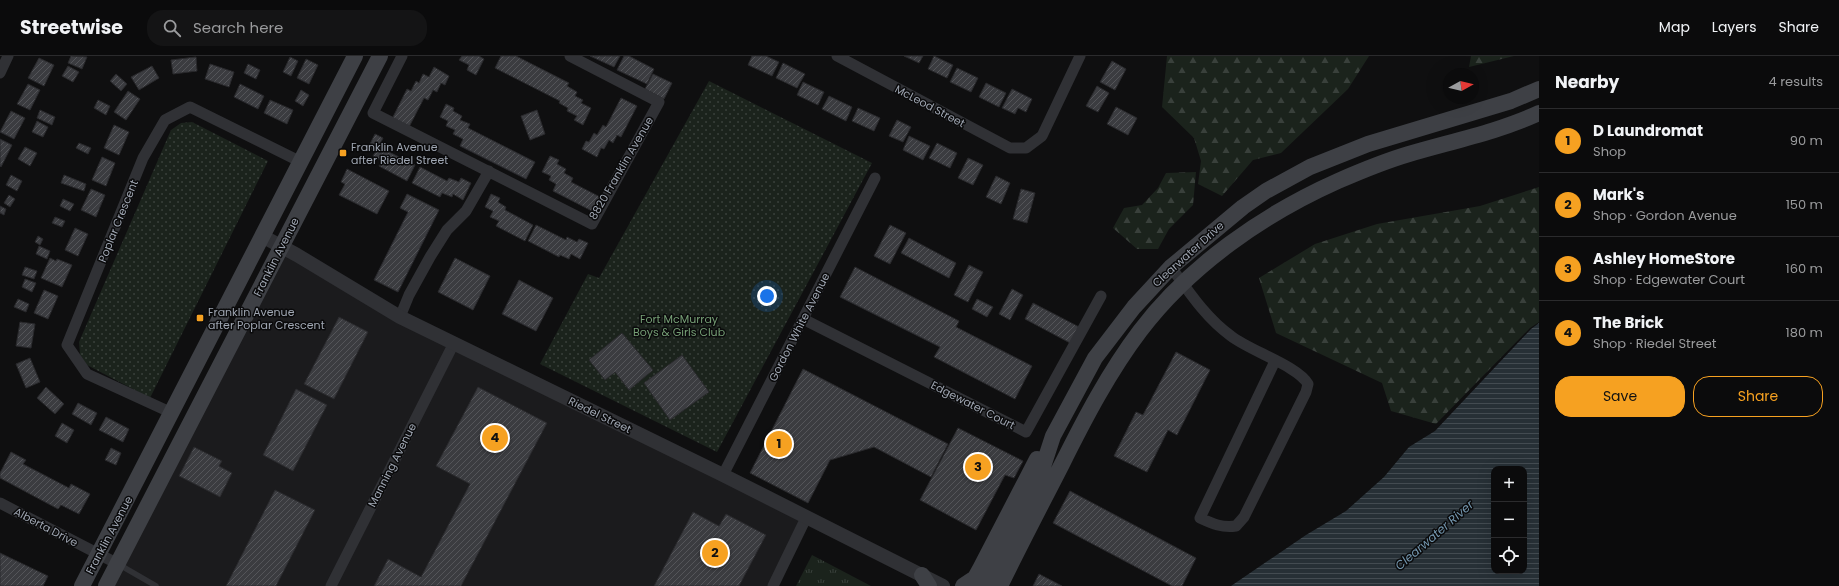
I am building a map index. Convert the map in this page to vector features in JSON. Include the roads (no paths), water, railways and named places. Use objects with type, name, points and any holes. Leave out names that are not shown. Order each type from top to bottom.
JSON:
[{"type":"main road","name":"Franklin Avenue","points":[[82,586],[172,414],[355,56]]},
{"type":"main road","name":"Franklin Avenue","points":[[106,586],[380,56]]},
{"type":"main road","name":"Clearwater Drive","points":[[986,586],[1037,485],[1053,436],[1095,358],[1134,307],[1171,267],[1243,207],[1266,191],[1310,167],[1368,144],[1511,101],[1539,89]]},
{"type":"main road","name":"Clearwater Drive","points":[[1000,586],[1074,440],[1108,379],[1142,329],[1183,283],[1237,240],[1283,208],[1339,180],[1399,157],[1492,131],[1539,113]]},
{"type":"main road","points":[[963,586],[975,578],[1038,458],[1053,436]]},
{"type":"street","name":"8820 Franklin Avenue","points":[[402,56],[373,113],[592,224],[659,102],[570,56]]},
{"type":"street","name":"McLeod Street","points":[[837,56],[1010,148],[1026,148],[1042,136],[1080,56]]},
{"type":"street","name":"Poplar Crescent","points":[[172,414],[87,374],[67,346],[143,158],[166,120],[190,107],[301,162]]},
{"type":"street","points":[[400,317],[409,295],[447,230],[466,211],[489,171]]},
{"type":"street","name":"Gordon White Avenue","points":[[722,475],[875,178]]},
{"type":"street","name":"Riedel Street","points":[[262,236],[400,317],[722,475],[925,581],[943,586]]},
{"type":"street","points":[[1171,267],[1202,309],[1218,326],[1243,345],[1275,361],[1304,377],[1308,384],[1306,392],[1244,518],[1236,526],[1222,528],[1200,518],[1275,361]]},
{"type":"street","name":"Edgewater Court","points":[[803,319],[1026,432],[1101,296]]},
{"type":"street","name":"Manning Avenue","points":[[331,586],[454,344]]},
{"type":"street","name":"Alberta Drive","points":[[0,503],[118,564]]},
{"type":"street","points":[[773,586],[806,518]]},
{"type":"lane","name":"Alberta Drive","points":[[118,564],[156,586]]},
{"type":"water","name":"Clearwater River","points":[[1539,323],[1539,586],[1231,586],[1306,535],[1346,511],[1384,477],[1409,447],[1435,431],[1531,329]]},
{"type":"place","name":"Franklin Avenue after Riedel Street","points":[[343,153]]},
{"type":"place","name":"Franklin Avenue after Poplar Crescent","points":[[200,318]]},
{"type":"place","name":"The Brick","points":[[495,438]]},
{"type":"place","name":"D Laundromat","points":[[779,444]]},
{"type":"place","name":"Ashley HomeStore","points":[[978,467]]},
{"type":"place","name":"Mark's","points":[[715,553]]},
{"type":"park label","name":"Fort McMurray Boys & Girls Club","points":[[679,325]]}]
